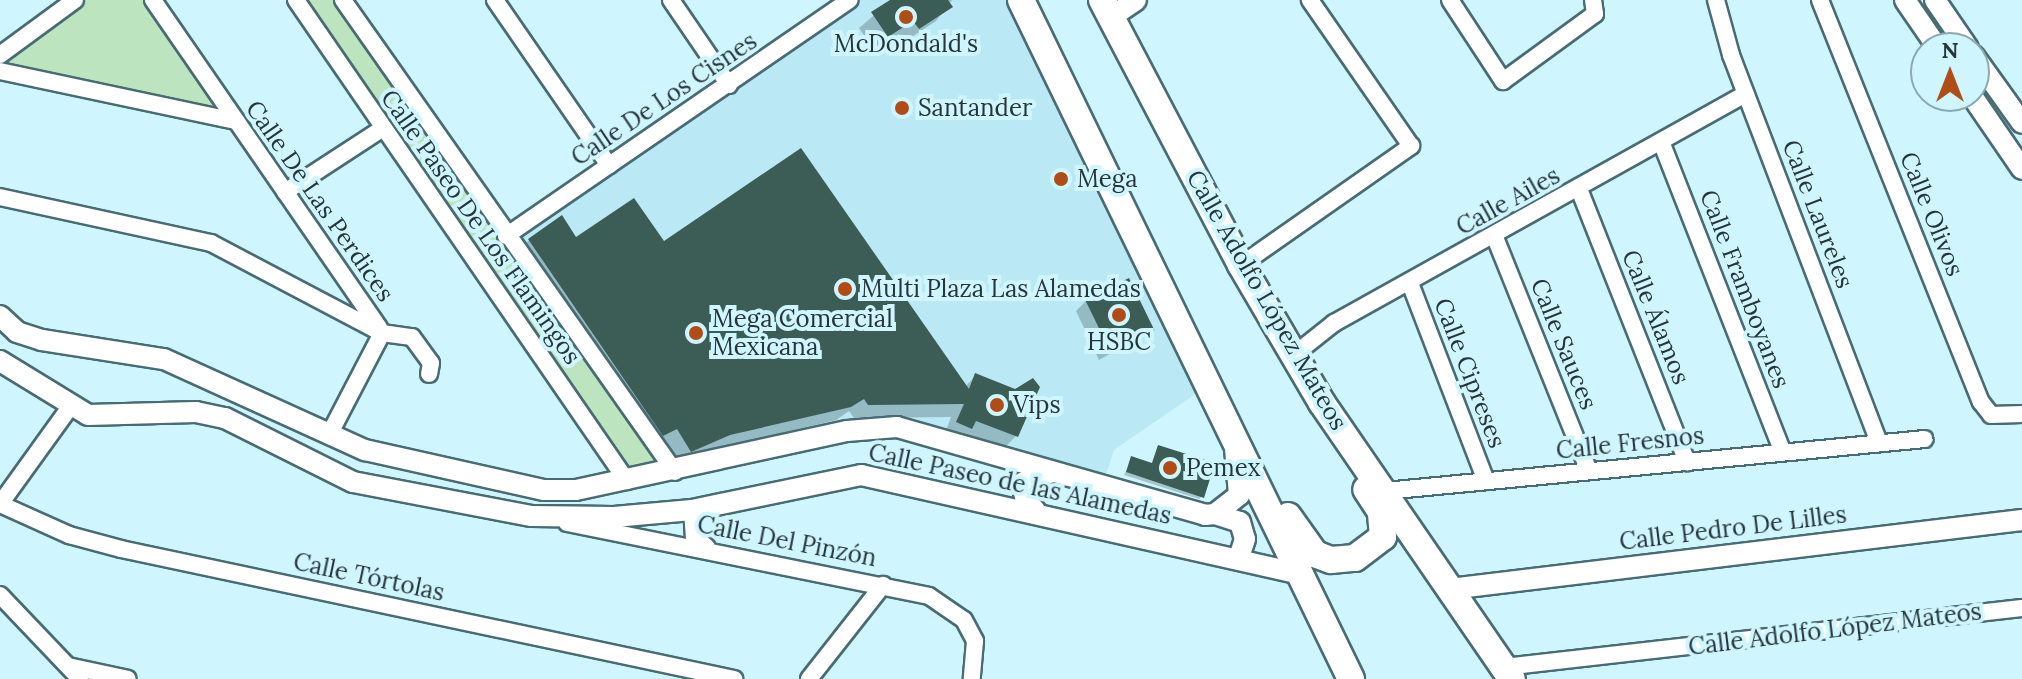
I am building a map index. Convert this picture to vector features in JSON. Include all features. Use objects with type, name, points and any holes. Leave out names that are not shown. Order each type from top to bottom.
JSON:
[{"type":"main road","points":[[1021,0],[1351,679]]},
{"type":"main road","name":"Calle Adolfo López Mateos","points":[[1107,9],[1241,265],[1322,403],[1508,673]]},
{"type":"main road","points":[[1235,440],[1259,456],[1304,546],[1331,560],[1355,558],[1371,550],[1383,537],[1384,526],[1381,512],[1346,460],[1322,403]]},
{"type":"street","points":[[0,55],[75,0]]},
{"type":"street","name":"Calle De Las Perdices","points":[[153,0],[382,333],[329,435]]},
{"type":"street","name":"Calle Paseo De Los Flamingos","points":[[296,0],[627,481]]},
{"type":"street","name":"Calle Paseo De Los Flamingos","points":[[343,0],[506,236],[675,472]]},
{"type":"street","points":[[495,0],[609,165]]},
{"type":"street","points":[[671,0],[729,85]]},
{"type":"street","name":"Calle De Los Cisnes","points":[[506,236],[850,0]]},
{"type":"street","points":[[1107,9],[1136,0]]},
{"type":"street","points":[[1241,265],[1411,146],[1310,0]]},
{"type":"street","points":[[1450,0],[1503,81],[1595,5]]},
{"type":"street","name":"Calle Laureles","points":[[1716,0],[1746,94],[1879,442]]},
{"type":"street","points":[[1905,0],[1927,32]]},
{"type":"street","points":[[1935,0],[1957,32]]},
{"type":"street","name":"Calle Olivos","points":[[1823,1],[1981,402],[1991,415],[2022,414]]},
{"type":"street","points":[[0,71],[236,121]]},
{"type":"street","points":[[1990,78],[2022,123]]},
{"type":"street","name":"Calle Ailes","points":[[1295,354],[1334,323],[1662,144],[1746,94]]},
{"type":"street","points":[[1983,112],[2022,169]]},
{"type":"street","points":[[285,192],[383,128]]},
{"type":"street","name":"Calle Framboyanes","points":[[1662,144],[1783,452]]},
{"type":"street","name":"Calle Álamos","points":[[1579,189],[1687,462]]},
{"type":"street","points":[[0,197],[211,243],[382,333],[412,337],[431,363],[429,374]]},
{"type":"street","name":"Calle Sauces","points":[[1494,235],[1589,471]]},
{"type":"street","name":"Calle Cipreses","points":[[1410,283],[1486,481]]},
{"type":"street","name":"Calle Paseo de las Alamedas","points":[[3,329],[42,340],[164,359],[237,389],[329,435],[403,462],[511,486],[576,490],[675,472],[847,431],[897,427],[1193,514],[1215,514]]},
{"type":"street","name":"Calle Paseo de las Alamedas","points":[[0,361],[70,407],[88,415],[196,412],[225,418],[353,482],[532,516],[614,517],[692,510],[861,475],[1035,510],[1297,573]]},
{"type":"street","points":[[225,418],[237,389]]},
{"type":"street","points":[[0,504],[70,407]]},
{"type":"street","name":"Calle Fresnos","points":[[1385,491],[1925,439]]},
{"type":"street","points":[[1215,514],[1239,495],[1235,440]]},
{"type":"street","points":[[1035,510],[1026,501],[1022,483],[1053,472]]},
{"type":"street","name":"Calle Tórtolas","points":[[0,504],[69,535],[121,549],[734,679]]},
{"type":"street","points":[[692,510],[694,537],[716,551]]},
{"type":"street","points":[[1215,514],[1240,522],[1245,539],[1239,557]]},
{"type":"street","name":"Calle Del Pinzón","points":[[532,516],[929,596],[964,620],[975,641],[972,679]]},
{"type":"street","name":"Calle Pedro De Lilles","points":[[1450,589],[2022,520]]},
{"type":"street","points":[[809,679],[883,585]]},
{"type":"street","points":[[0,595],[74,673],[128,679]]},
{"type":"street","name":"Calle Adolfo López Mateos","points":[[1508,673],[2022,608]]},
{"type":"street","points":[[658,679],[669,665]]},
{"type":"shaded area","points":[[850,0],[1021,0],[1207,386],[1114,450],[1102,487],[897,427],[675,472],[506,236]]},
{"type":"green space","points":[[75,0],[153,0],[236,121],[0,71],[0,55]]},
{"type":"green space","points":[[297,0],[343,0],[674,472],[627,481]]},
{"type":"building","name":"McDondald's","points":[[890,0],[948,0],[953,7],[919,29],[913,21],[888,37],[871,12]]},
{"type":"building","points":[[801,148],[969,389],[975,373],[1015,389],[1033,378],[1040,387],[1018,437],[976,421],[972,429],[956,422],[964,404],[868,405],[864,399],[851,407],[730,435],[691,452],[677,429],[663,436],[528,239],[562,215],[576,237],[634,198],[664,241]]},
{"type":"building","name":"HSBC","points":[[1129,278],[1154,330],[1110,352],[1085,299]]},
{"type":"building","name":"Pemex","points":[[1158,445],[1215,463],[1204,498],[1126,472],[1131,456],[1152,463]]},
{"type":"place","name":"McDondald's","points":[[906,17]]},
{"type":"place","name":"Santander","points":[[902,108]]},
{"type":"place","name":"Mega","points":[[1061,179]]},
{"type":"place","name":"Multi Plaza Las Alamedas","points":[[845,289]]},
{"type":"place","name":"HSBC","points":[[1119,315]]},
{"type":"place","name":"Mega Comercial Mexicana","points":[[696,333]]},
{"type":"place","name":"Vips","points":[[997,405]]},
{"type":"place","name":"Pemex","points":[[1170,468]]}]
